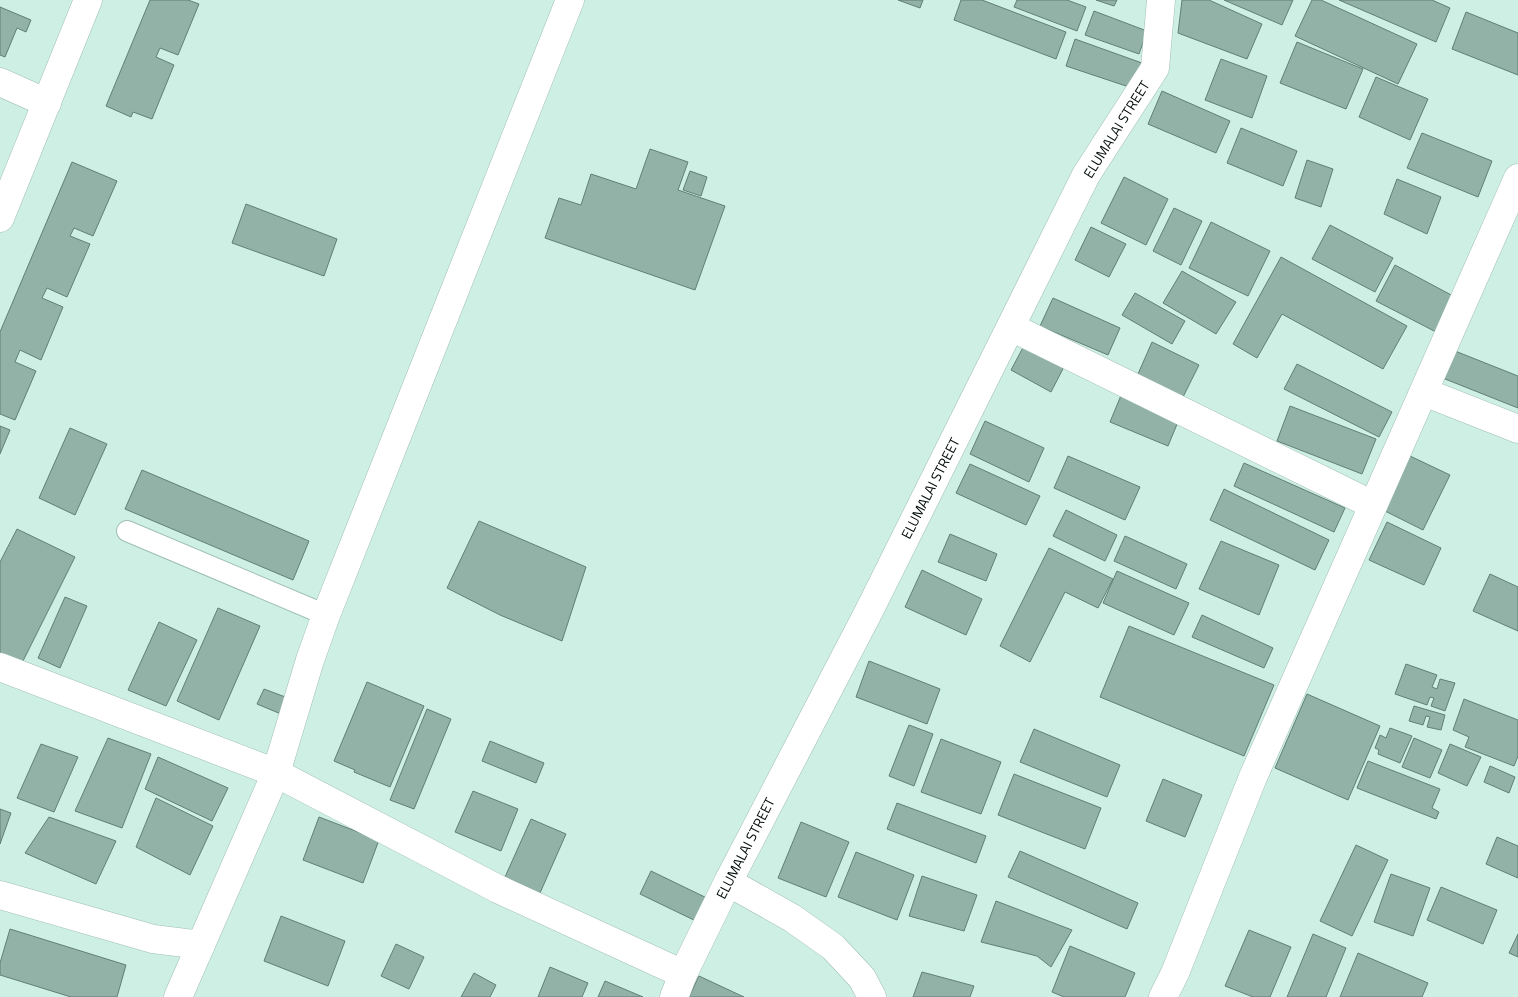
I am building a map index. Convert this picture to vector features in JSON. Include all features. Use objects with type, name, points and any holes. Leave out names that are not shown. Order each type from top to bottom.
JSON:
[{"type":"street","points":[[178,997],[276,773],[310,660],[326,615],[570,0]]},
{"type":"street","name":"ELUMALAI STREET","points":[[678,986],[728,882],[869,611],[1086,175],[1155,68],[1161,0]]},
{"type":"street","points":[[0,218],[47,103],[84,2]]},
{"type":"street","points":[[0,82],[47,103]]},
{"type":"street","points":[[1164,997],[1253,777],[1518,178]]},
{"type":"street","points":[[1011,327],[1373,505]]},
{"type":"street","points":[[1424,392],[1518,429]]},
{"type":"street","points":[[0,668],[276,773],[678,986]]},
{"type":"street","points":[[728,882],[792,918],[833,947],[862,978],[872,997]]},
{"type":"street","points":[[0,896],[153,939],[201,945]]},
{"type":"lane","points":[[127,531],[326,615]]},
{"type":"building","points":[[150,0],[188,0],[199,4],[178,55],[160,48],[156,57],[174,65],[152,119],[133,112],[131,117],[106,106]]},
{"type":"building","points":[[898,0],[923,0],[920,8]]},
{"type":"building","points":[[961,0],[982,0],[1066,32],[1056,59],[954,20]]},
{"type":"building","points":[[1017,0],[1067,0],[1086,7],[1077,31],[1014,7]]},
{"type":"building","points":[[1096,0],[1117,0],[1114,6]]},
{"type":"building","points":[[1182,0],[1209,0],[1262,24],[1247,59],[1178,33]]},
{"type":"building","points":[[1224,0],[1293,0],[1282,25]]},
{"type":"building","points":[[1312,0],[1321,0],[1417,44],[1398,84],[1295,36]]},
{"type":"building","points":[[1339,0],[1432,0],[1450,8],[1436,42]]},
{"type":"building","points":[[0,7],[31,20],[26,32],[17,28],[5,57],[0,55]]},
{"type":"building","points":[[1094,11],[1147,31],[1139,54],[1085,35]]},
{"type":"building","points":[[1466,12],[1518,33],[1518,75],[1452,49]]},
{"type":"building","points":[[1075,39],[1142,63],[1132,88],[1066,66]]},
{"type":"building","points":[[1297,42],[1363,69],[1346,109],[1280,83]]},
{"type":"building","points":[[1221,59],[1267,76],[1252,118],[1205,100]]},
{"type":"building","points":[[1376,77],[1428,99],[1410,140],[1359,117]]},
{"type":"building","points":[[1162,91],[1230,121],[1216,153],[1148,124]]},
{"type":"building","points":[[1241,128],[1297,151],[1283,186],[1227,163]]},
{"type":"building","points":[[1422,133],[1492,161],[1478,197],[1407,168]]},
{"type":"building","points":[[650,149],[688,162],[678,190],[725,206],[695,290],[545,238],[559,198],[581,205],[591,174],[636,189]]},
{"type":"building","points":[[1307,160],[1333,169],[1321,207],[1295,198]]},
{"type":"building","points":[[72,162],[117,181],[93,236],[74,228],[70,236],[90,244],[67,297],[47,288],[42,298],[63,307],[41,360],[20,350],[15,362],[36,371],[15,420],[0,414],[0,332]]},
{"type":"building","points":[[690,171],[707,177],[701,196],[683,190]]},
{"type":"building","points":[[1124,177],[1168,199],[1146,245],[1101,223]]},
{"type":"building","points":[[1397,179],[1441,197],[1427,234],[1384,214]]},
{"type":"building","points":[[246,204],[337,239],[324,276],[232,243]]},
{"type":"building","points":[[1174,208],[1202,221],[1181,265],[1153,251]]},
{"type":"building","points":[[1211,222],[1270,251],[1248,296],[1189,268]]},
{"type":"building","points":[[1330,225],[1393,258],[1375,292],[1312,259]]},
{"type":"building","points":[[1091,227],[1126,244],[1109,277],[1075,260]]},
{"type":"building","points":[[1281,257],[1407,326],[1383,369],[1282,314],[1257,358],[1233,344]]},
{"type":"building","points":[[1395,265],[1455,297],[1436,332],[1376,301]]},
{"type":"building","points":[[1182,271],[1236,302],[1216,334],[1163,303]]},
{"type":"building","points":[[1135,293],[1185,321],[1172,344],[1122,315]]},
{"type":"building","points":[[1053,298],[1120,328],[1108,355],[1040,326]]},
{"type":"building","points":[[1027,340],[1067,361],[1051,392],[1011,370]]},
{"type":"building","points":[[1152,342],[1199,365],[1183,397],[1138,374]]},
{"type":"building","points":[[1450,349],[1518,376],[1518,408],[1440,377]]},
{"type":"building","points":[[1297,364],[1392,412],[1379,437],[1284,389]]},
{"type":"building","points":[[1122,393],[1180,417],[1168,446],[1110,422]]},
{"type":"building","points":[[1290,406],[1376,439],[1362,474],[1277,441]]},
{"type":"building","points":[[985,421],[1044,448],[1029,482],[970,454]]},
{"type":"building","points":[[0,426],[10,430],[0,454]]},
{"type":"building","points":[[70,428],[107,444],[75,515],[39,498]]},
{"type":"building","points":[[1068,456],[1140,487],[1125,520],[1054,488]]},
{"type":"building","points":[[1410,456],[1450,475],[1423,530],[1383,510]]},
{"type":"building","points":[[1244,463],[1345,508],[1334,532],[1234,486]]},
{"type":"building","points":[[970,464],[1040,496],[1026,525],[956,493]]},
{"type":"building","points":[[142,470],[309,541],[293,580],[125,509]]},
{"type":"building","points":[[1224,489],[1329,540],[1315,570],[1210,520]]},
{"type":"building","points":[[1066,510],[1117,535],[1105,561],[1053,536]]},
{"type":"building","points":[[479,521],[586,567],[562,641],[500,615],[447,588]]},
{"type":"building","points":[[1387,522],[1441,548],[1424,585],[1369,560]]},
{"type":"building","points":[[17,529],[75,557],[21,665],[0,654],[0,562]]},
{"type":"building","points":[[950,534],[997,554],[986,581],[938,562]]},
{"type":"building","points":[[1125,536],[1187,564],[1176,589],[1114,561]]},
{"type":"building","points":[[1221,541],[1279,565],[1259,615],[1199,589]]},
{"type":"building","points":[[1049,548],[1113,579],[1098,608],[1065,592],[1030,662],[1000,646]]},
{"type":"building","points":[[922,570],[982,599],[966,635],[905,607]]},
{"type":"building","points":[[1117,571],[1189,603],[1174,635],[1103,603]]},
{"type":"building","points":[[1490,574],[1518,587],[1518,631],[1473,611]]},
{"type":"building","points":[[65,597],[87,606],[60,668],[38,658]]},
{"type":"building","points":[[218,608],[260,626],[219,720],[177,701]]},
{"type":"building","points":[[1202,615],[1273,648],[1264,668],[1192,637]]},
{"type":"building","points":[[159,622],[197,640],[166,706],[128,690]]},
{"type":"building","points":[[1129,626],[1274,685],[1244,756],[1100,697]]},
{"type":"building","points":[[869,661],[940,689],[927,724],[856,697]]},
{"type":"building","points":[[1406,664],[1437,675],[1432,687],[1437,689],[1440,679],[1455,683],[1445,711],[1431,706],[1434,698],[1430,697],[1427,705],[1395,694]]},
{"type":"building","points":[[367,682],[424,706],[390,787],[354,772],[355,770],[334,761]]},
{"type":"building","points":[[264,689],[288,698],[281,714],[257,704]]},
{"type":"building","points":[[1307,694],[1380,726],[1348,800],[1275,768]]},
{"type":"building","points":[[1464,699],[1518,720],[1518,756],[1514,766],[1465,747],[1469,737],[1453,730]]},
{"type":"building","points":[[1414,706],[1445,715],[1441,730],[1427,727],[1430,717],[1426,716],[1423,725],[1409,721]]},
{"type":"building","points":[[427,709],[451,719],[414,809],[390,800]]},
{"type":"building","points":[[909,725],[933,734],[914,786],[889,776]]},
{"type":"building","points":[[1390,728],[1412,736],[1400,763],[1378,754],[1379,750],[1375,748],[1380,735],[1386,738]]},
{"type":"building","points":[[1034,729],[1120,765],[1107,797],[1020,762]]},
{"type":"building","points":[[108,738],[151,754],[122,828],[75,811]]},
{"type":"building","points":[[1414,738],[1442,750],[1430,778],[1402,767]]},
{"type":"building","points":[[941,739],[1001,762],[981,814],[921,792]]},
{"type":"building","points":[[490,741],[544,763],[536,783],[482,761]]},
{"type":"building","points":[[41,744],[78,757],[54,812],[17,798]]},
{"type":"building","points":[[1450,744],[1481,757],[1467,786],[1438,773]]},
{"type":"building","points":[[158,757],[228,788],[212,821],[145,789]]},
{"type":"building","points":[[1368,761],[1440,789],[1432,808],[1439,812],[1436,819],[1357,788]]},
{"type":"building","points":[[1490,766],[1515,777],[1509,793],[1484,782]]},
{"type":"building","points":[[1014,774],[1101,808],[1085,849],[998,815]]},
{"type":"building","points":[[1163,779],[1202,795],[1185,837],[1146,821]]},
{"type":"building","points":[[473,791],[518,809],[501,851],[455,832]]},
{"type":"building","points":[[156,798],[213,826],[190,875],[136,847]]},
{"type":"building","points":[[897,803],[986,836],[976,863],[887,829]]},
{"type":"building","points":[[0,809],[11,813],[0,844]]},
{"type":"building","points":[[49,817],[116,841],[96,884],[25,853]]},
{"type":"building","points":[[319,817],[379,840],[363,883],[303,860]]},
{"type":"building","points":[[531,819],[566,834],[540,893],[505,877]]},
{"type":"building","points":[[801,822],[849,842],[826,897],[778,878]]},
{"type":"building","points":[[1497,837],[1518,846],[1518,878],[1486,864]]},
{"type":"building","points":[[1356,845],[1388,860],[1352,936],[1320,921]]},
{"type":"building","points":[[1020,851],[1138,903],[1127,929],[1008,877]]},
{"type":"building","points":[[856,852],[914,875],[897,920],[838,897]]},
{"type":"building","points":[[651,871],[711,900],[700,923],[640,894]]},
{"type":"building","points":[[1391,874],[1430,888],[1413,936],[1374,922]]},
{"type":"building","points":[[922,876],[977,895],[964,931],[909,916]]},
{"type":"building","points":[[1441,887],[1497,910],[1483,944],[1427,920]]},
{"type":"building","points":[[996,901],[1072,930],[1051,967],[1037,956],[981,942]]},
{"type":"building","points":[[281,916],[345,941],[328,986],[264,961]]},
{"type":"building","points":[[10,929],[126,965],[117,997],[71,997],[0,975],[0,963]]},
{"type":"building","points":[[1249,930],[1291,947],[1270,997],[1253,997],[1225,986]]},
{"type":"building","points":[[1313,934],[1346,948],[1326,997],[1287,997]]},
{"type":"building","points":[[1518,934],[1518,957],[1509,953]]},
{"type":"building","points":[[396,944],[424,957],[409,989],[381,976]]},
{"type":"building","points":[[1070,946],[1135,973],[1125,997],[1064,997],[1052,992]]},
{"type":"building","points":[[1358,953],[1428,983],[1422,997],[1340,997]]},
{"type":"building","points":[[550,967],[588,983],[582,997],[538,997]]},
{"type":"building","points":[[922,972],[974,986],[970,997],[913,997]]},
{"type":"building","points":[[474,973],[496,985],[490,997],[461,997]]},
{"type":"building","points":[[699,976],[744,997],[689,997]]},
{"type":"building","points":[[605,981],[643,997],[598,997]]}]
